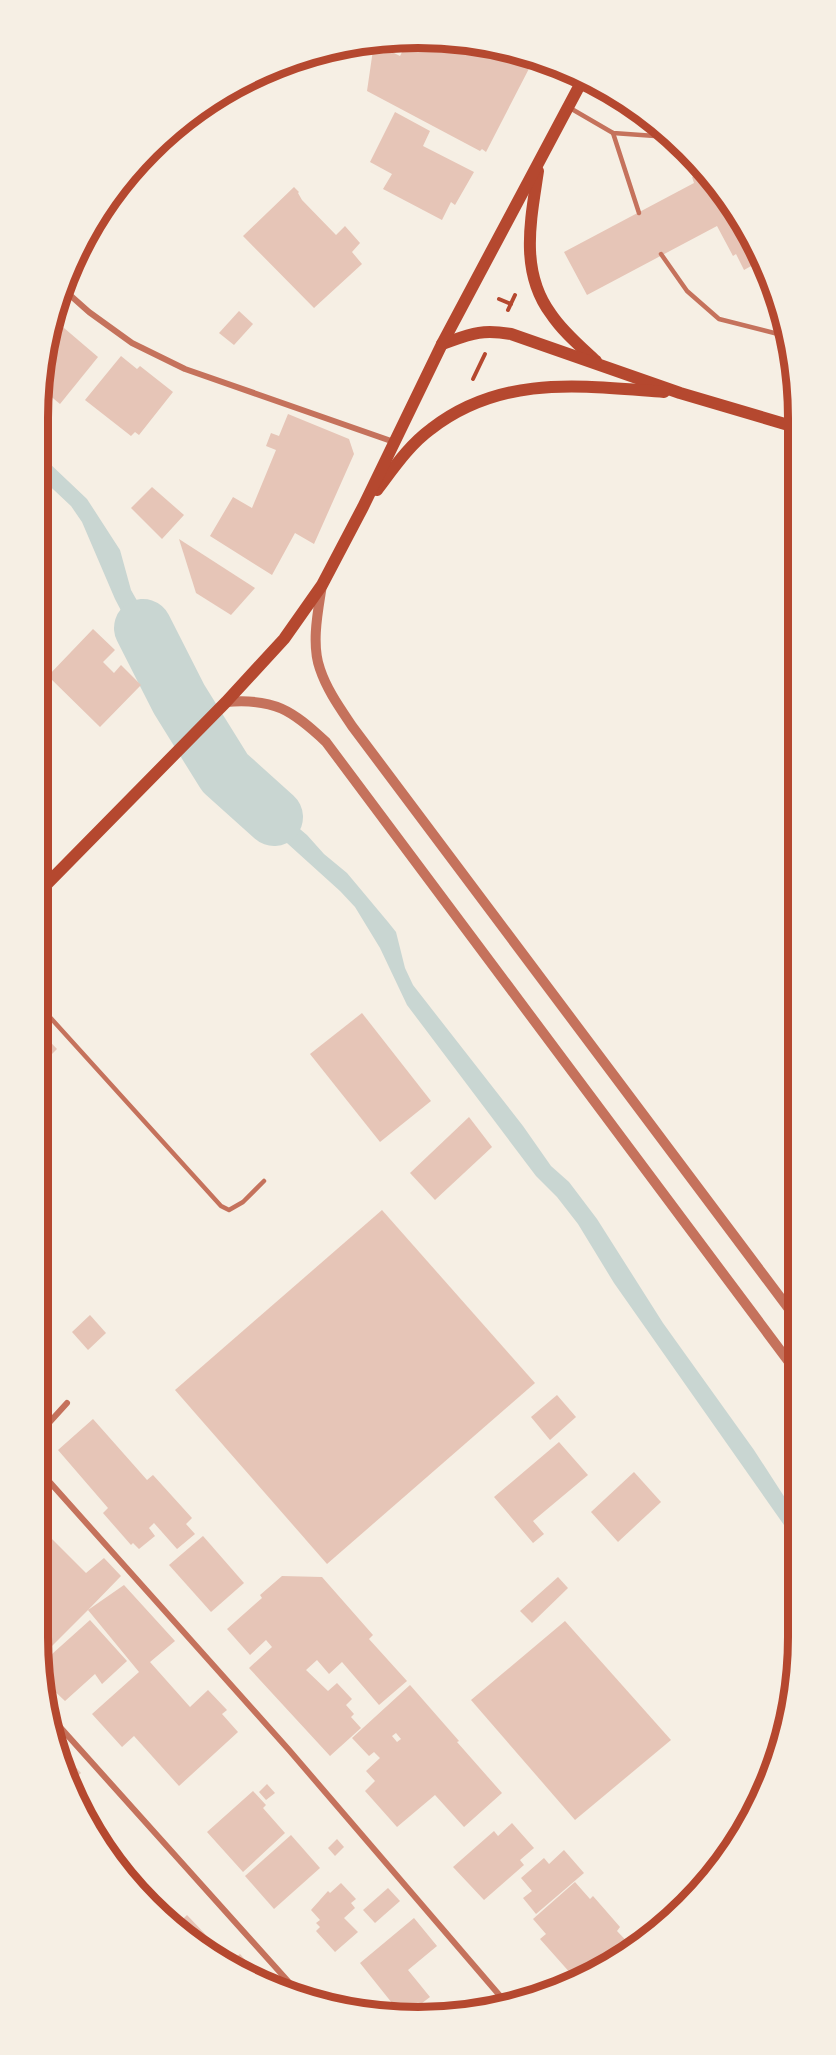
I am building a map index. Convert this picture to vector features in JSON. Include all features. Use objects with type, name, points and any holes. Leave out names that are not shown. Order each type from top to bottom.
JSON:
[{"type":"main road","points":[[48,883],[217,712],[284,639],[322,585],[363,507],[442,344],[580,85]]},
{"type":"main road","points":[[540,161],[529,254],[533,279],[551,315],[599,363]]},
{"type":"main road","points":[[442,344],[472,333],[490,330],[511,334],[680,393],[788,425]]},
{"type":"main road","points":[[363,507],[416,442],[430,429],[464,409],[487,399],[524,388],[570,386],[680,393]]},
{"type":"street","points":[[70,295],[132,343],[185,369],[394,442]]},
{"type":"street","points":[[322,585],[317,634],[319,667],[328,689],[340,708],[788,1308]]},
{"type":"street","points":[[226,702],[248,700],[290,712],[326,742],[788,1361]]},
{"type":"street","points":[[48,1424],[67,1403]]},
{"type":"street","points":[[48,1479],[290,1750],[501,1997]]},
{"type":"street","points":[[59,1726],[291,1984]]},
{"type":"lane","points":[[568,107],[613,133],[657,136]]},
{"type":"lane","points":[[613,133],[639,213]]},
{"type":"lane","points":[[661,254],[687,291],[719,319],[778,334]]},
{"type":"lane","points":[[48,1015],[221,1206],[229,1210],[243,1202],[264,1180]]},
{"type":"path","points":[[506,313],[518,290]]},
{"type":"path","points":[[499,299],[511,304]]},
{"type":"path","points":[[468,388],[487,352]]},
{"type":"shaded area","points":[[48,462],[87,499],[120,550],[131,590],[188,691],[172,708],[115,599],[82,522],[71,506],[48,484]]},
{"type":"shaded area","points":[[225,755],[251,788],[307,835],[324,854],[347,873],[396,932],[405,968],[413,985],[523,1126],[551,1166],[569,1182],[597,1219],[663,1323],[754,1450],[788,1503],[788,1531],[614,1283],[578,1224],[557,1197],[536,1176],[407,1005],[380,948],[355,907],[237,798],[211,768]]},
{"type":"building","points":[[404,49],[442,49],[490,55],[530,66],[486,152],[482,149],[480,151],[367,91],[373,51],[387,50],[400,56]]},
{"type":"building","points":[[395,112],[430,131],[423,146],[474,172],[455,205],[451,202],[442,220],[383,189],[392,174],[370,162]]},
{"type":"building","points":[[697,175],[726,212],[755,264],[744,270],[736,254],[733,256],[717,226],[587,295],[564,252],[694,183],[692,177]]},
{"type":"building","points":[[294,187],[302,200],[336,235],[345,226],[360,243],[352,252],[362,264],[314,308],[243,236]]},
{"type":"building","points":[[239,311],[253,324],[234,345],[219,333]]},
{"type":"building","points":[[60,325],[98,357],[60,404],[49,395],[51,370]]},
{"type":"building","points":[[121,356],[137,369],[140,366],[173,392],[139,435],[135,432],[131,436],[85,400]]},
{"type":"building","points":[[288,414],[349,439],[354,454],[314,544],[295,533],[272,575],[210,536],[233,497],[252,508],[276,450],[266,446],[271,433],[279,436]]},
{"type":"building","points":[[152,487],[184,515],[162,539],[131,508]]},
{"type":"building","points":[[179,539],[255,588],[231,615],[196,593]]},
{"type":"building","points":[[93,629],[115,650],[103,662],[114,673],[121,665],[141,685],[100,727],[48,676]]},
{"type":"building","points":[[362,1013],[431,1101],[380,1142],[310,1054]]},
{"type":"building","points":[[48,1040],[57,1049],[48,1058]]},
{"type":"building","points":[[469,1117],[492,1147],[435,1200],[410,1173]]},
{"type":"building","points":[[382,1210],[535,1383],[327,1564],[175,1390]]},
{"type":"building","points":[[90,1315],[106,1333],[88,1350],[72,1332]]},
{"type":"building","points":[[557,1395],[576,1417],[550,1440],[531,1417]]},
{"type":"building","points":[[93,1419],[147,1480],[153,1475],[192,1518],[186,1524],[195,1534],[177,1549],[154,1523],[149,1528],[155,1536],[139,1549],[133,1543],[131,1545],[103,1513],[108,1508],[58,1450]]},
{"type":"building","points":[[559,1442],[588,1475],[533,1521],[544,1534],[533,1543],[494,1497]]},
{"type":"building","points":[[634,1472],[661,1502],[618,1542],[591,1512]]},
{"type":"building","points":[[48,1535],[86,1573],[104,1558],[121,1576],[49,1649],[48,1615],[52,1611],[48,1607]]},
{"type":"building","points":[[203,1536],[244,1583],[211,1612],[169,1565]]},
{"type":"building","points":[[282,1576],[322,1577],[373,1635],[369,1639],[407,1681],[379,1705],[342,1662],[329,1674],[317,1660],[306,1670],[328,1691],[337,1683],[352,1699],[346,1705],[354,1714],[351,1717],[361,1728],[330,1756],[249,1668],[272,1647],[266,1640],[250,1655],[227,1629],[262,1598],[260,1595]]},
{"type":"building","points":[[558,1577],[568,1588],[532,1623],[520,1611]]},
{"type":"building","points":[[124,1585],[175,1641],[150,1662],[190,1707],[208,1690],[227,1710],[222,1714],[238,1732],[179,1786],[134,1736],[122,1747],[92,1714],[139,1672],[88,1610]]},
{"type":"building","points":[[90,1620],[127,1661],[102,1684],[95,1674],[65,1701],[52,1688],[49,1657]]},
{"type":"building","points":[[565,1621],[671,1740],[575,1820],[471,1700]]},
{"type":"building","points":[[410,1685],[502,1793],[464,1827],[435,1795],[397,1827],[365,1791],[375,1781],[366,1771],[380,1758],[374,1752],[369,1756],[352,1738]],"holes":[[[396,1733],[401,1739],[397,1742],[392,1736]]]},
{"type":"building","points":[[69,1760],[81,1773],[76,1778]]},
{"type":"building","points":[[267,1784],[275,1793],[266,1800],[259,1792]]},
{"type":"building","points":[[253,1791],[266,1805],[263,1808],[285,1833],[243,1872],[207,1832]]},
{"type":"building","points":[[512,1823],[534,1848],[520,1860],[524,1865],[484,1900],[453,1867],[494,1831],[498,1836]]},
{"type":"building","points":[[291,1835],[320,1868],[274,1909],[245,1876]]},
{"type":"building","points":[[337,1839],[344,1847],[335,1856],[328,1848]]},
{"type":"building","points":[[564,1850],[584,1873],[536,1914],[523,1898],[532,1891],[521,1878],[544,1858],[549,1864]]},
{"type":"building","points":[[575,1882],[590,1899],[593,1896],[620,1927],[617,1931],[628,1942],[571,1974],[540,1939],[546,1934],[533,1919]]},
{"type":"building","points":[[341,1883],[356,1899],[351,1903],[355,1908],[344,1918],[358,1932],[335,1952],[316,1931],[320,1927],[316,1923],[320,1920],[311,1910],[328,1891],[330,1893]]},
{"type":"building","points":[[388,1888],[400,1901],[375,1923],[363,1910]]},
{"type":"building","points":[[187,1915],[219,1949],[193,1931],[181,1921]]},
{"type":"building","points":[[414,1918],[437,1946],[408,1970],[430,1997],[417,2007],[394,2006],[360,1963]]},
{"type":"building","points":[[240,1954],[252,1968],[235,1958]]},
{"type":"waterway","points":[[143,628],[179,699],[225,773],[274,817]]}]
